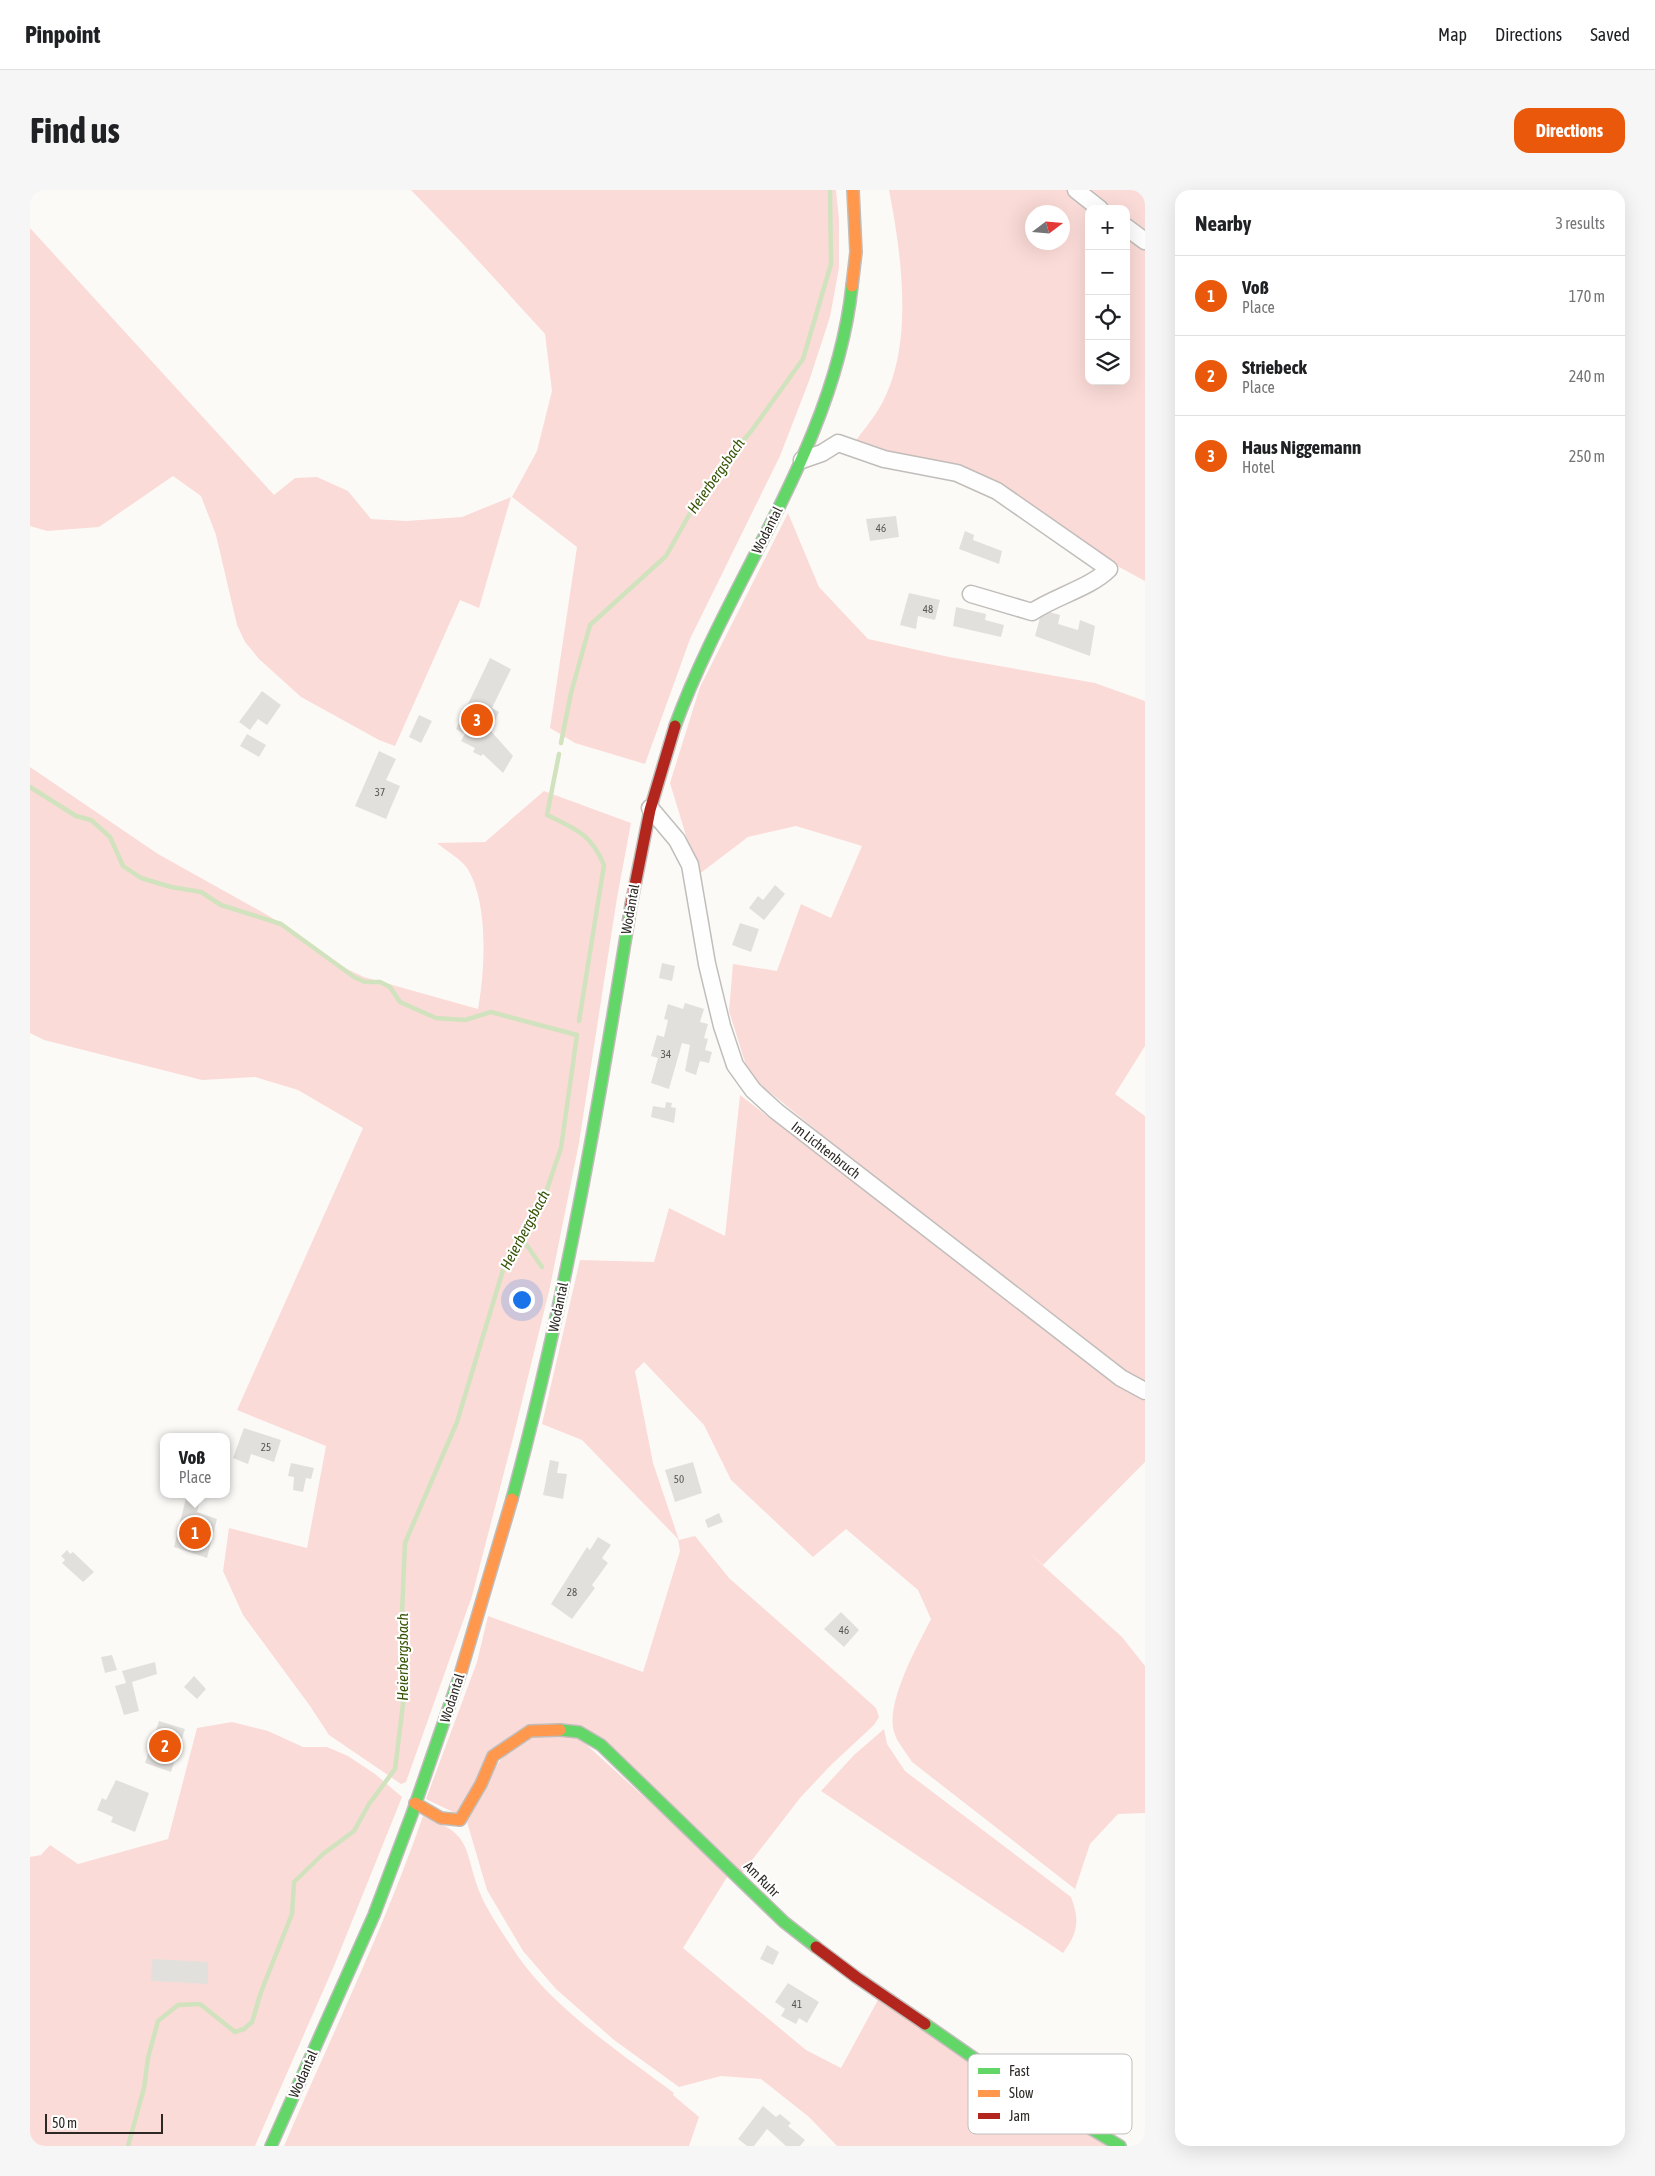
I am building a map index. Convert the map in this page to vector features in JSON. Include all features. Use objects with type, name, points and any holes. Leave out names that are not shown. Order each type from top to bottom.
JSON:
[{"type":"main road","name":"Wodantal","points":[[272,2146],[388,1880],[434,1753],[484,1595],[528,1434],[553,1332],[597,1122],[630,908],[650,808],[676,720],[707,649],[802,460],[831,385],[848,319],[854,274],[855,208],[853,190]]},
{"type":"main road","name":"Am Ruhr","points":[[415,1803],[440,1818],[460,1820],[481,1784],[492,1756],[530,1731],[554,1729],[579,1732],[601,1745],[784,1922],[856,1977],[968,2054]]},
{"type":"main road","name":"Am Ruhr","points":[[1100,2134],[1120,2146]]},
{"type":"street","points":[[1076,190],[1095,205]]},
{"type":"street","points":[[1130,230],[1145,241]]},
{"type":"street","points":[[802,460],[822,453],[838,444],[884,459],[957,473],[997,491],[1109,569],[1098,580],[1048,601],[1032,612],[970,594]]},
{"type":"street","name":"Im Lichtenbruch","points":[[650,808],[678,840],[690,865],[707,964],[722,1026],[735,1064],[753,1090],[776,1111],[1120,1378],[1145,1391]]},
{"type":"shaded area","points":[[411,190],[836,190],[839,219],[839,268],[830,317],[809,381],[780,456],[690,639],[645,764],[575,743],[550,728],[577,547],[512,497],[537,451],[552,391],[545,334]]},
{"type":"shaded area","points":[[889,190],[1145,190],[1145,581],[1108,561],[998,485],[854,443],[872,420],[886,395],[900,347],[902,294],[897,240]]},
{"type":"shaded area","points":[[30,228],[274,495],[295,478],[317,477],[348,491],[371,519],[406,521],[462,517],[511,497],[479,608],[460,600],[395,746],[379,740],[301,697],[259,659],[245,642],[237,625],[216,535],[201,496],[173,476],[99,527],[47,531],[30,526]]},
{"type":"shaded area","points":[[788,513],[819,587],[868,639],[949,657],[1095,683],[1145,701],[1145,1046],[1115,1094],[1145,1116],[1145,1384],[1124,1373],[877,1180],[749,1075],[729,1011],[733,964],[777,971],[801,904],[831,918],[862,846],[796,826],[748,837],[698,875],[670,783],[700,687]]},
{"type":"shaded area","points":[[30,767],[158,854],[269,916],[347,969],[364,977],[478,1009],[483,956],[482,918],[479,899],[467,868],[437,843],[485,842],[544,791],[631,823],[617,898],[579,1143],[550,1287],[472,1596],[406,1782],[401,1784],[329,1735],[243,1615],[223,1571],[229,1528],[307,1548],[326,1446],[237,1410],[363,1128],[298,1090],[255,1077],[202,1080],[44,1040],[30,1033]]},
{"type":"shaded area","points":[[740,1095],[1119,1387],[1145,1401],[1145,1462],[1043,1565],[1028,1552],[1122,1637],[1145,1666],[1145,1813],[1118,1814],[1090,1844],[1075,1889],[912,1762],[897,1739],[893,1723],[898,1692],[911,1659],[931,1619],[918,1590],[846,1529],[813,1557],[731,1480],[704,1425],[644,1362],[635,1371],[653,1463],[679,1540],[695,1536],[729,1578],[876,1708],[879,1717],[874,1725],[831,1765],[800,1798],[742,1873],[604,1743],[528,1726],[457,1814],[426,1799],[477,1662],[488,1616],[643,1672],[680,1551],[678,1539],[582,1440],[542,1424],[580,1260],[654,1262],[669,1208],[725,1236]]},
{"type":"shaded area","points":[[232,1722],[268,1731],[303,1747],[327,1747],[348,1756],[375,1774],[402,1797],[334,1966],[255,2146],[30,2146],[30,1857],[41,1855],[50,1845],[78,1864],[168,1839],[197,1728]]},
{"type":"shaded area","points":[[884,1729],[887,1744],[905,1771],[1071,1897],[1076,1913],[1076,1926],[1072,1939],[1063,1953],[821,1791],[854,1755]]},
{"type":"shaded area","points":[[532,1737],[578,1737],[729,1874],[683,1948],[806,2050],[841,2068],[879,1998],[968,2055],[968,2134],[1093,2134],[1112,2146],[837,2146],[809,2117],[761,2079],[721,2076],[679,2087],[614,2040],[556,1989],[523,1951],[487,1890],[467,1822],[496,1760]]},
{"type":"shaded area","points":[[423,1816],[451,1830],[459,1837],[468,1854],[480,1893],[487,1908],[517,1955],[549,1993],[611,2046],[674,2093],[673,2095],[699,2117],[689,2146],[284,2146],[374,1941]]},
{"type":"building","points":[[896,516],[899,537],[870,541],[866,519]]},
{"type":"building","points":[[965,531],[974,535],[973,540],[1002,551],[999,564],[959,549]]},
{"type":"building","points":[[909,593],[940,600],[935,620],[918,616],[916,629],[900,625]]},
{"type":"building","points":[[956,607],[986,614],[985,620],[1004,625],[1001,637],[953,626]]},
{"type":"building","points":[[1042,610],[1060,615],[1058,624],[1078,630],[1080,620],[1095,626],[1090,656],[1035,636]]},
{"type":"building","points":[[490,658],[511,669],[492,708],[499,712],[490,730],[513,756],[503,773],[483,754],[481,756],[473,752],[475,748],[461,741],[465,734],[456,729]]},
{"type":"building","points":[[262,691],[281,705],[267,725],[258,719],[250,730],[239,722]]},
{"type":"building","points":[[419,715],[432,721],[421,743],[409,737]]},
{"type":"building","points":[[247,734],[266,745],[259,757],[240,746]]},
{"type":"building","points":[[379,751],[396,759],[386,780],[400,786],[386,819],[355,806]]},
{"type":"building","points":[[775,885],[785,894],[764,920],[749,908],[758,896],[763,900]]},
{"type":"building","points":[[740,923],[759,929],[751,952],[732,945]]},
{"type":"building","points":[[662,963],[675,966],[672,981],[659,978]]},
{"type":"building","points":[[685,1003],[704,1009],[700,1022],[708,1024],[704,1038],[708,1039],[705,1050],[712,1052],[709,1063],[700,1061],[696,1075],[685,1071],[690,1045],[682,1043],[669,1089],[651,1083],[658,1058],[651,1056],[657,1035],[664,1037],[668,1020],[664,1019],[668,1004],[683,1009]]},
{"type":"building","points":[[666,1102],[672,1103],[671,1107],[676,1108],[674,1123],[651,1117],[653,1106],[665,1108]]},
{"type":"building","points":[[244,1428],[281,1440],[274,1462],[251,1454],[248,1464],[233,1458]]},
{"type":"building","points":[[550,1460],[559,1462],[557,1473],[567,1474],[563,1499],[543,1495]]},
{"type":"building","points":[[693,1462],[702,1493],[675,1502],[665,1470]]},
{"type":"building","points":[[291,1463],[314,1468],[311,1479],[306,1478],[303,1492],[293,1490],[294,1477],[288,1476]]},
{"type":"building","points":[[186,1498],[201,1498],[197,1512],[217,1519],[207,1558],[174,1547]]},
{"type":"building","points":[[719,1513],[723,1522],[708,1528],[705,1520]]},
{"type":"building","points":[[598,1537],[611,1545],[602,1558],[608,1563],[592,1585],[595,1588],[572,1619],[551,1604],[587,1547],[590,1550]]},
{"type":"building","points":[[67,1550],[70,1554],[73,1552],[94,1572],[83,1582],[62,1563],[65,1560],[61,1556]]},
{"type":"building","points":[[841,1612],[859,1630],[844,1647],[824,1629]]},
{"type":"building","points":[[112,1655],[117,1670],[105,1673],[101,1657]]},
{"type":"building","points":[[155,1662],[157,1674],[132,1682],[139,1711],[124,1715],[115,1686],[126,1683],[122,1671]]},
{"type":"building","points":[[194,1676],[206,1689],[197,1699],[184,1687]]},
{"type":"building","points":[[159,1721],[185,1729],[171,1772],[145,1763]]},
{"type":"building","points":[[116,1780],[149,1793],[135,1832],[111,1822],[113,1817],[97,1810],[102,1798],[106,1800]]},
{"type":"building","points":[[767,1945],[779,1952],[773,1965],[760,1959]]},
{"type":"building","points":[[152,1959],[208,1962],[208,1984],[151,1981]]},
{"type":"building","points":[[788,1983],[819,2002],[807,2023],[799,2018],[796,2024],[781,2016],[785,2009],[775,2002]]},
{"type":"building","points":[[763,2106],[776,2117],[780,2114],[791,2123],[788,2126],[805,2140],[800,2146],[786,2146],[767,2129],[754,2146],[747,2146],[738,2139]]},
{"type":"waterway","name":"Heierbergsbach","points":[[561,743],[571,693],[590,625],[666,556],[702,492],[752,430],[803,359],[831,264],[830,190]]},
{"type":"waterway","name":"Heierbergsbach","points":[[559,754],[547,815],[566,824],[588,839],[604,865],[579,1021]]},
{"type":"waterway","name":"Heierbergsbach","points":[[30,787],[76,816],[91,820],[110,837],[123,866],[141,878],[171,887],[201,892],[221,905],[281,924],[354,977],[365,982],[380,982],[390,987],[400,1002],[436,1018],[465,1020],[491,1012],[577,1035],[561,1148],[547,1189],[503,1270],[457,1422],[405,1543],[400,1659],[403,1704],[395,1769],[369,1804],[354,1831],[323,1854],[294,1882],[292,1914],[261,1992],[252,2022],[244,2029],[235,2032],[200,2004],[178,2005],[158,2021],[148,2058],[144,2088],[128,2146]]},
{"type":"waterway","points":[[521,1237],[542,1267]]},
{"type":"traffic: fast","points":[[675,726],[697,671],[803,457],[825,401],[842,345],[852,286]]},
{"type":"traffic: fast","points":[[512,1499],[565,1278],[593,1129],[631,905]]},
{"type":"traffic: fast","points":[[271,2146],[374,1915],[412,1814],[460,1675]]},
{"type":"traffic: fast","points":[[560,1730],[579,1732],[601,1745],[784,1922],[816,1947]]},
{"type":"traffic: fast","points":[[925,2024],[968,2054]]},
{"type":"traffic: fast","points":[[1100,2134],[1120,2146]]},
{"type":"traffic: slow","points":[[852,286],[856,252],[853,190]]},
{"type":"traffic: slow","points":[[460,1675],[512,1499]]},
{"type":"traffic: slow","points":[[415,1803],[441,1818],[460,1820],[481,1784],[493,1756],[530,1731],[560,1730]]},
{"type":"traffic: jam","points":[[631,905],[650,810],[675,726]]},
{"type":"traffic: jam","points":[[816,1947],[925,2024]]},
{"type":"place","name":"Haus Niggemann","points":[[477,720]]},
{"type":"place","name":"Voß","points":[[195,1533]]},
{"type":"place","name":"Striebeck","points":[[165,1746]]}]
